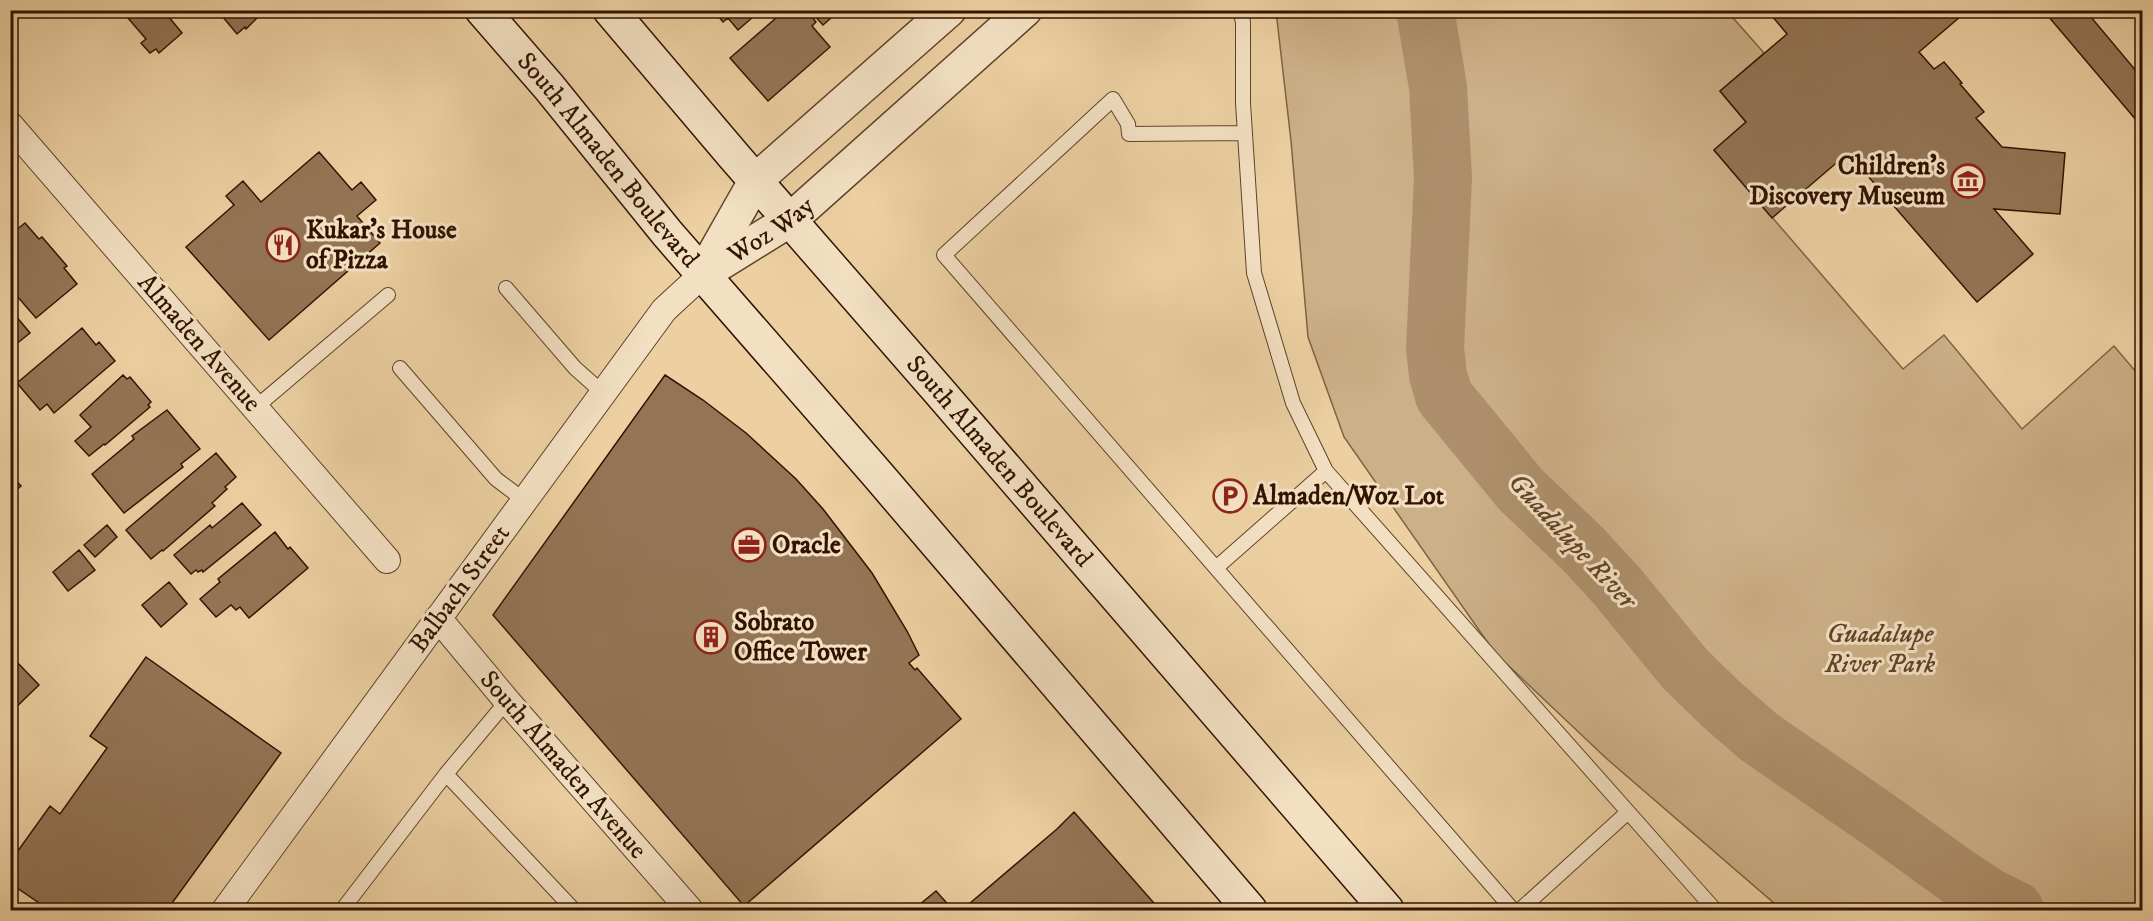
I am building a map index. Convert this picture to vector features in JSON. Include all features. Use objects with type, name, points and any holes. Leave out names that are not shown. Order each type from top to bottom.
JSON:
[{"type":"main road","name":"South Almaden Boulevard","points":[[482,10],[549,87],[667,233],[878,475],[1250,910]]},
{"type":"main road","name":"South Almaden Boulevard","points":[[610,10],[1386,910]]},
{"type":"main road","name":"Woz Way","points":[[703,274],[756,180],[949,10]]},
{"type":"main road","name":"Woz Way","points":[[703,274],[790,220],[1025,10]]},
{"type":"street","name":"Almaden Avenue","points":[[14,136],[387,560]]},
{"type":"street","name":"Balbach Street","points":[[225,910],[664,310],[703,274]]},
{"type":"street","name":"South Almaden Avenue","points":[[438,618],[681,907]]},
{"type":"lane","points":[[1240,10],[1243,22],[1242,82],[1254,273],[1293,403],[1326,471],[1715,910]]},
{"type":"lane","points":[[1245,133],[1129,134],[1128,124],[1113,99],[944,255],[1513,910]]},
{"type":"lane","points":[[506,288],[575,368],[603,393]]},
{"type":"lane","points":[[255,408],[388,294]]},
{"type":"lane","points":[[400,368],[496,478],[524,500]]},
{"type":"lane","points":[[1216,568],[1326,471]]},
{"type":"lane","points":[[342,910],[446,774],[507,701]]},
{"type":"lane","points":[[446,774],[574,910]]},
{"type":"lane","points":[[1520,910],[1628,812]]},
{"type":"green space","name":"Guadalupe River Park","points":[[1276,11],[1727,11],[1764,53],[1720,91],[1746,122],[1714,150],[1903,369],[1944,335],[2022,429],[2114,346],[2142,379],[2142,910],[1782,910],[1607,759],[1495,653],[1344,437],[1308,337],[1291,141]]},
{"type":"building","points":[[121,10],[174,10],[168,16],[182,33],[159,53],[156,49],[150,53],[141,43],[146,39]]},
{"type":"building","points":[[217,10],[264,11],[246,29],[245,27],[237,34]]},
{"type":"building","points":[[707,10],[761,10],[738,30],[728,18],[723,22],[715,12],[711,15]]},
{"type":"building","points":[[788,10],[806,10],[816,22],[812,26],[830,47],[768,101],[730,58]]},
{"type":"building","points":[[809,10],[840,10],[823,25]]},
{"type":"building","name":"Children’s Discovery Museum","points":[[1767,10],[1968,10],[1919,52],[1934,69],[1944,62],[1984,112],[1976,118],[2002,147],[2065,153],[2060,214],[1994,209],[2033,254],[1977,302],[1848,153],[1772,218],[1714,150],[1746,122],[1720,91],[1787,34]]},
{"type":"building","points":[[2043,10],[2085,10],[2142,78],[2142,127]]},
{"type":"building","name":"Kukar’s House of Pizza","points":[[319,152],[352,190],[361,182],[376,200],[357,216],[380,243],[269,340],[186,247],[234,205],[226,196],[243,181],[261,202]]},
{"type":"building","points":[[25,223],[39,239],[42,237],[67,266],[64,268],[77,284],[36,318],[10,288],[10,235]]},
{"type":"building","points":[[10,309],[30,333],[10,349]]},
{"type":"building","points":[[82,328],[96,345],[99,342],[115,361],[54,413],[47,404],[40,410],[17,383]]},
{"type":"building","points":[[123,375],[127,379],[130,377],[151,402],[148,405],[150,407],[89,456],[75,441],[91,427],[80,415]]},
{"type":"building","name":"Sobrato Office Tower","points":[[665,375],[746,433],[796,479],[823,509],[872,573],[907,631],[919,655],[909,663],[915,670],[917,668],[961,719],[744,906],[493,615]]},
{"type":"building","points":[[167,410],[200,449],[181,464],[183,467],[124,513],[92,474],[134,439],[132,436]]},
{"type":"building","points":[[216,453],[236,477],[212,503],[215,506],[151,559],[126,530]]},
{"type":"building","points":[[10,474],[21,486],[10,496]]},
{"type":"building","points":[[242,503],[261,525],[203,572],[196,570],[191,574],[174,555],[210,525],[212,528]]},
{"type":"building","points":[[107,525],[117,537],[95,557],[84,545]]},
{"type":"building","points":[[275,532],[288,549],[290,547],[308,568],[249,618],[240,607],[236,610],[231,605],[216,617],[200,599],[220,582],[218,579]]},
{"type":"building","points":[[79,550],[95,570],[68,591],[53,572]]},
{"type":"building","points":[[169,582],[187,604],[161,627],[142,605]]},
{"type":"building","points":[[146,657],[281,753],[167,910],[33,910],[39,903],[10,883],[10,862],[50,806],[60,814],[107,748],[90,736]]},
{"type":"building","points":[[13,658],[39,685],[10,713],[10,661]]},
{"type":"building","points":[[1074,812],[1160,910],[962,910],[1057,829]]},
{"type":"building","points":[[936,891],[953,910],[913,910]]},
{"type":"waterway","name":"Guadalupe River","points":[[1425,10],[1438,87],[1443,178],[1435,348],[1438,375],[1444,396],[1521,490],[1583,549],[1617,586],[1685,669],[1721,704],[1759,737],[1957,876],[1987,896],[2015,910]]},
{"type":"place","name":"Children’s Discovery Museum","points":[[1968,181]]},
{"type":"place","name":"Kukar’s House of Pizza","points":[[283,245]]},
{"type":"place","name":"Almaden/Woz Lot","points":[[1230,496]]},
{"type":"place","name":"Oracle","points":[[749,545]]},
{"type":"place","name":"Sobrato Office Tower","points":[[711,637]]}]
